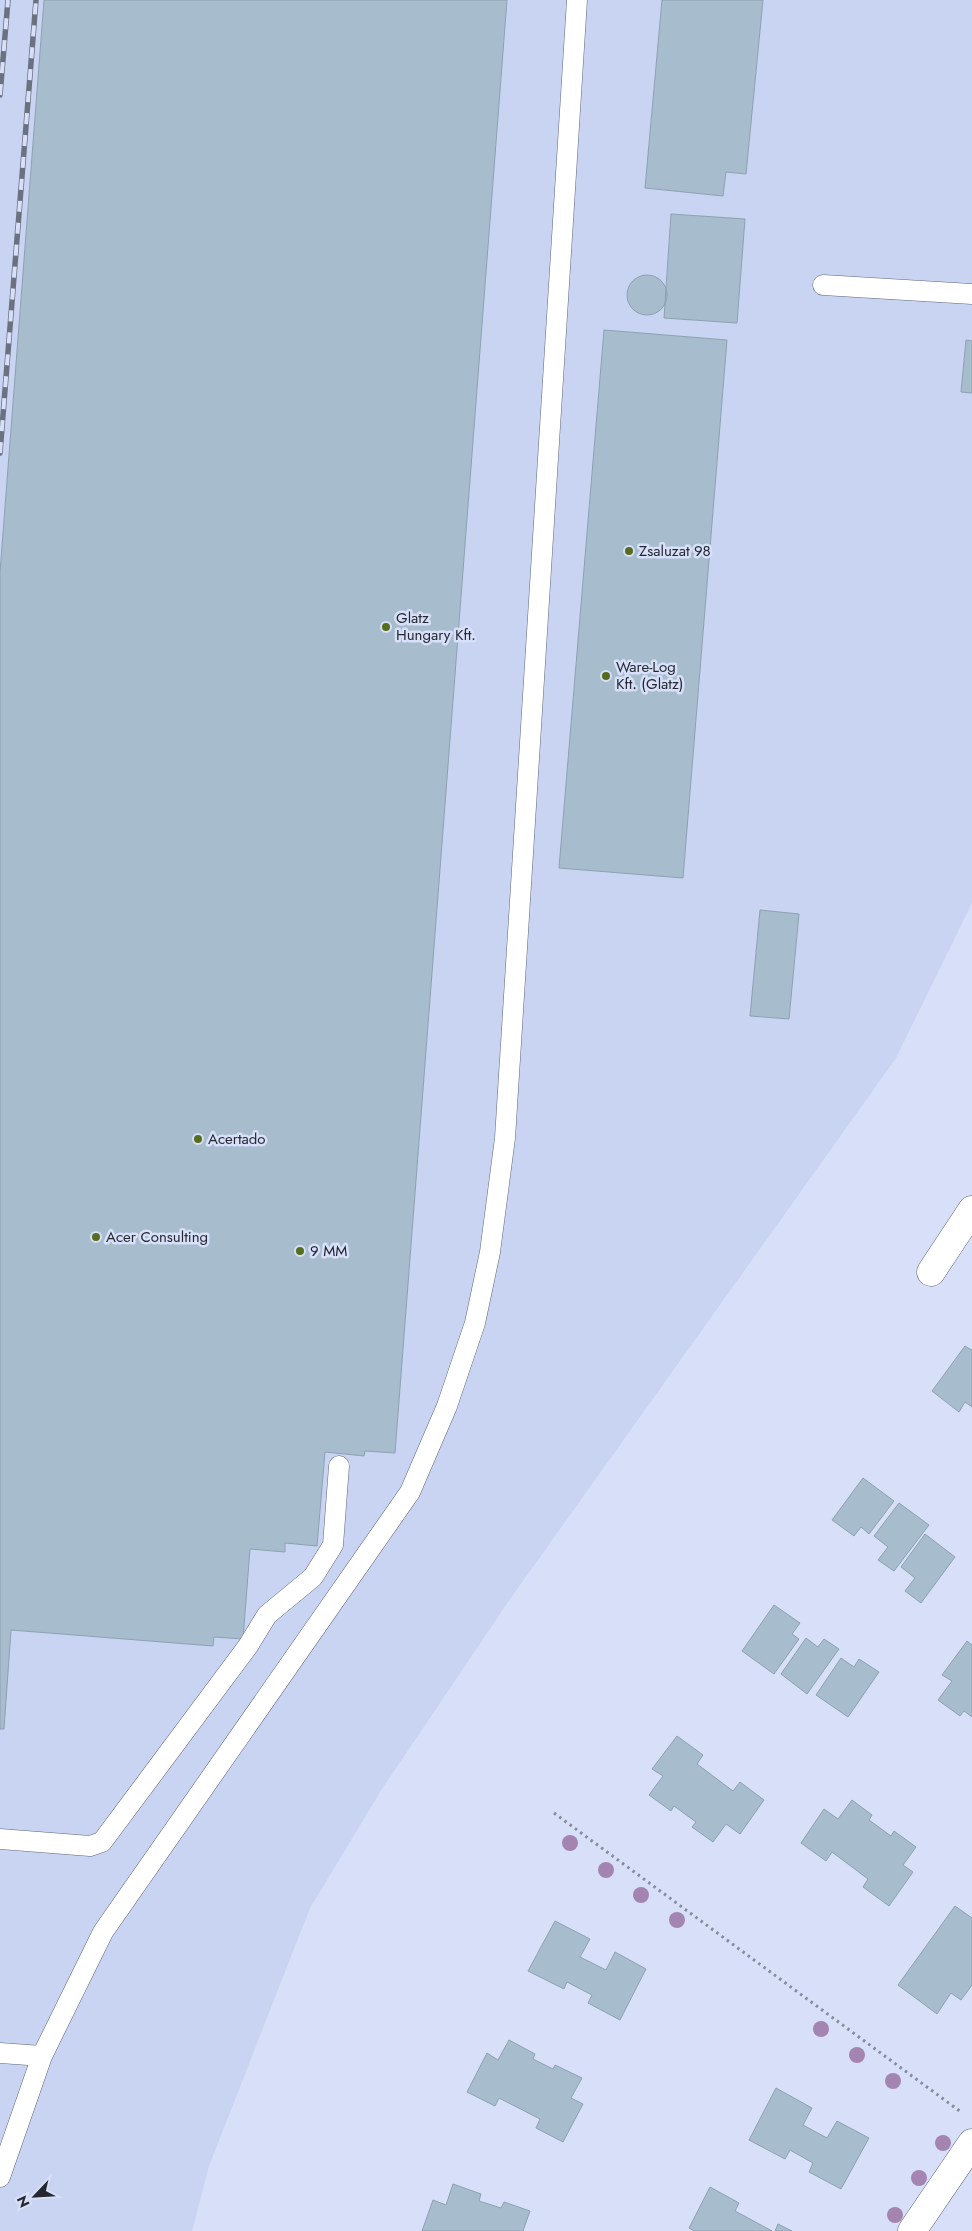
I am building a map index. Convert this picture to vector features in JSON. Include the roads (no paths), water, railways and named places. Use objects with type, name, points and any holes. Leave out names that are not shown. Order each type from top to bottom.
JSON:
[{"type":"street","points":[[931,1272],[972,1210]]},
{"type":"street","points":[[912,2231],[972,2144]]},
{"type":"lane","points":[[0,2177],[42,2056],[103,1932],[410,1492],[447,1406],[475,1324],[490,1252],[505,1138],[576,0]]},
{"type":"lane","points":[[823,285],[972,294]]},
{"type":"lane","points":[[0,1839],[90,1846],[102,1842],[248,1646],[267,1615],[313,1577],[333,1545],[339,1466]]},
{"type":"lane","points":[[0,2053],[42,2056]]},
{"type":"railway","points":[[0,95],[8,0]]},
{"type":"railway","points":[[0,453],[36,0]]},
{"type":"place","name":"Zsaluzat 98","points":[[629,551]]},
{"type":"place","name":"Glatz Hungary Kft.","points":[[386,627]]},
{"type":"place","name":"Ware-Log Kft. (Glatz)","points":[[606,676]]},
{"type":"place","name":"Acertado","points":[[198,1139]]},
{"type":"place","name":"Acer Consulting","points":[[96,1237]]},
{"type":"place","name":"9 MM","points":[[300,1251]]}]
